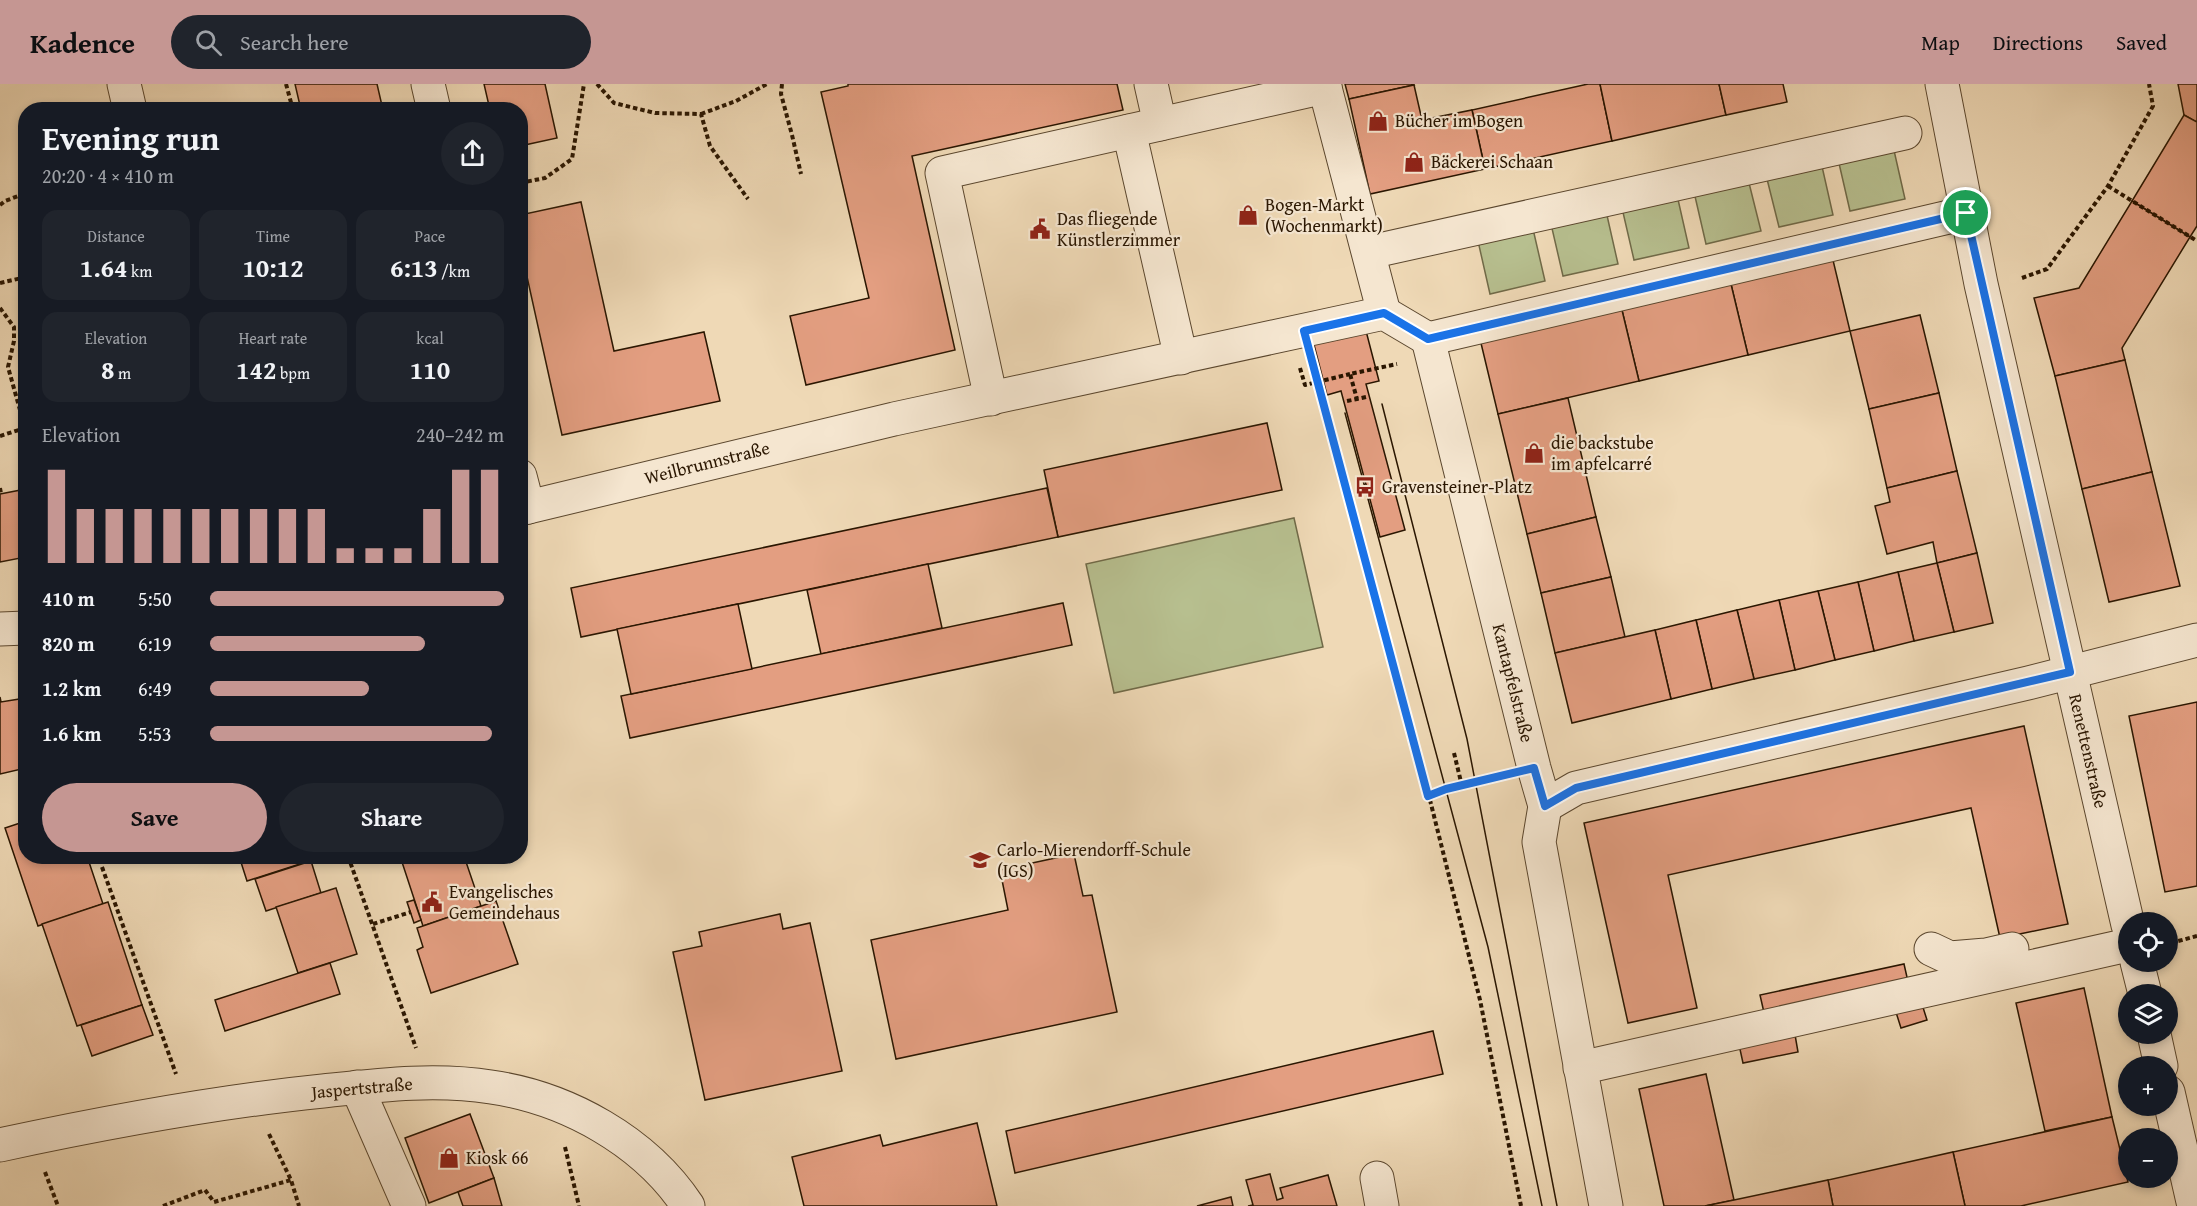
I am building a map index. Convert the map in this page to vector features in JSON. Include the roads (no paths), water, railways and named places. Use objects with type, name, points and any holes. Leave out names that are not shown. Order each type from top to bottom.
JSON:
[{"type":"street","points":[[124,84],[128,102]]},
{"type":"street","points":[[428,84],[432,102]]},
{"type":"street","points":[[1151,84],[1160,124]]},
{"type":"street","name":"Renettenstraße","points":[[1942,84],[1966,213],[2125,912]]},
{"type":"street","points":[[1384,313],[1305,336],[1181,358],[991,399],[942,173],[1325,85],[1384,313],[1428,339],[1966,213]]},
{"type":"street","points":[[1129,131],[1181,358]]},
{"type":"street","points":[[1370,252],[1905,133]]},
{"type":"street","name":"Kantapfelstraße","points":[[1428,339],[1545,806],[1539,842],[1606,1206]]},
{"type":"street","name":"Weilbrunnstraße","points":[[528,496],[991,399]]},
{"type":"street","points":[[0,629],[18,628]]},
{"type":"street","points":[[1545,806],[1576,788],[2197,640]]},
{"type":"street","points":[[1931,949],[1950,958],[2118,952]]},
{"type":"street","points":[[1580,1068],[2118,955]]},
{"type":"street","points":[[1982,1000],[2118,957]]},
{"type":"street","points":[[1580,1068],[1721,1014]]},
{"type":"street","points":[[1580,1068],[1741,1054]]},
{"type":"street","name":"Jaspertstraße","points":[[0,1145],[188,1108],[253,1098],[428,1082],[492,1087],[554,1103],[592,1119],[635,1149],[679,1192],[688,1206]]},
{"type":"street","points":[[357,1088],[409,1206]]},
{"type":"street","points":[[2173,1116],[2194,1206]]},
{"type":"tram line","points":[[1382,404],[1467,739],[1557,1206]]},
{"type":"tram line","points":[[1345,413],[1488,947],[1542,1206]]},
{"type":"place","name":"Bücher im Bogen","points":[[1378,121]]},
{"type":"place","name":"Bäckerei Schaan","points":[[1414,162]]},
{"type":"place","name":"Bogen-Markt (Wochenmarkt)","points":[[1248,215]]},
{"type":"place","name":"Das fliegende Künstlerzimmer","points":[[1040,229]]},
{"type":"place","name":"die backstube im apfelcarré","points":[[1534,453]]},
{"type":"place","name":"Gravensteiner-Platz","points":[[1365,487]]},
{"type":"place","name":"Carlo-Mierendorff-Schule (IGS)","points":[[980,860]]},
{"type":"place","name":"Evangelisches Gemeindehaus","points":[[432,902]]},
{"type":"place","name":"Kiosk 66","points":[[449,1158]]}]
